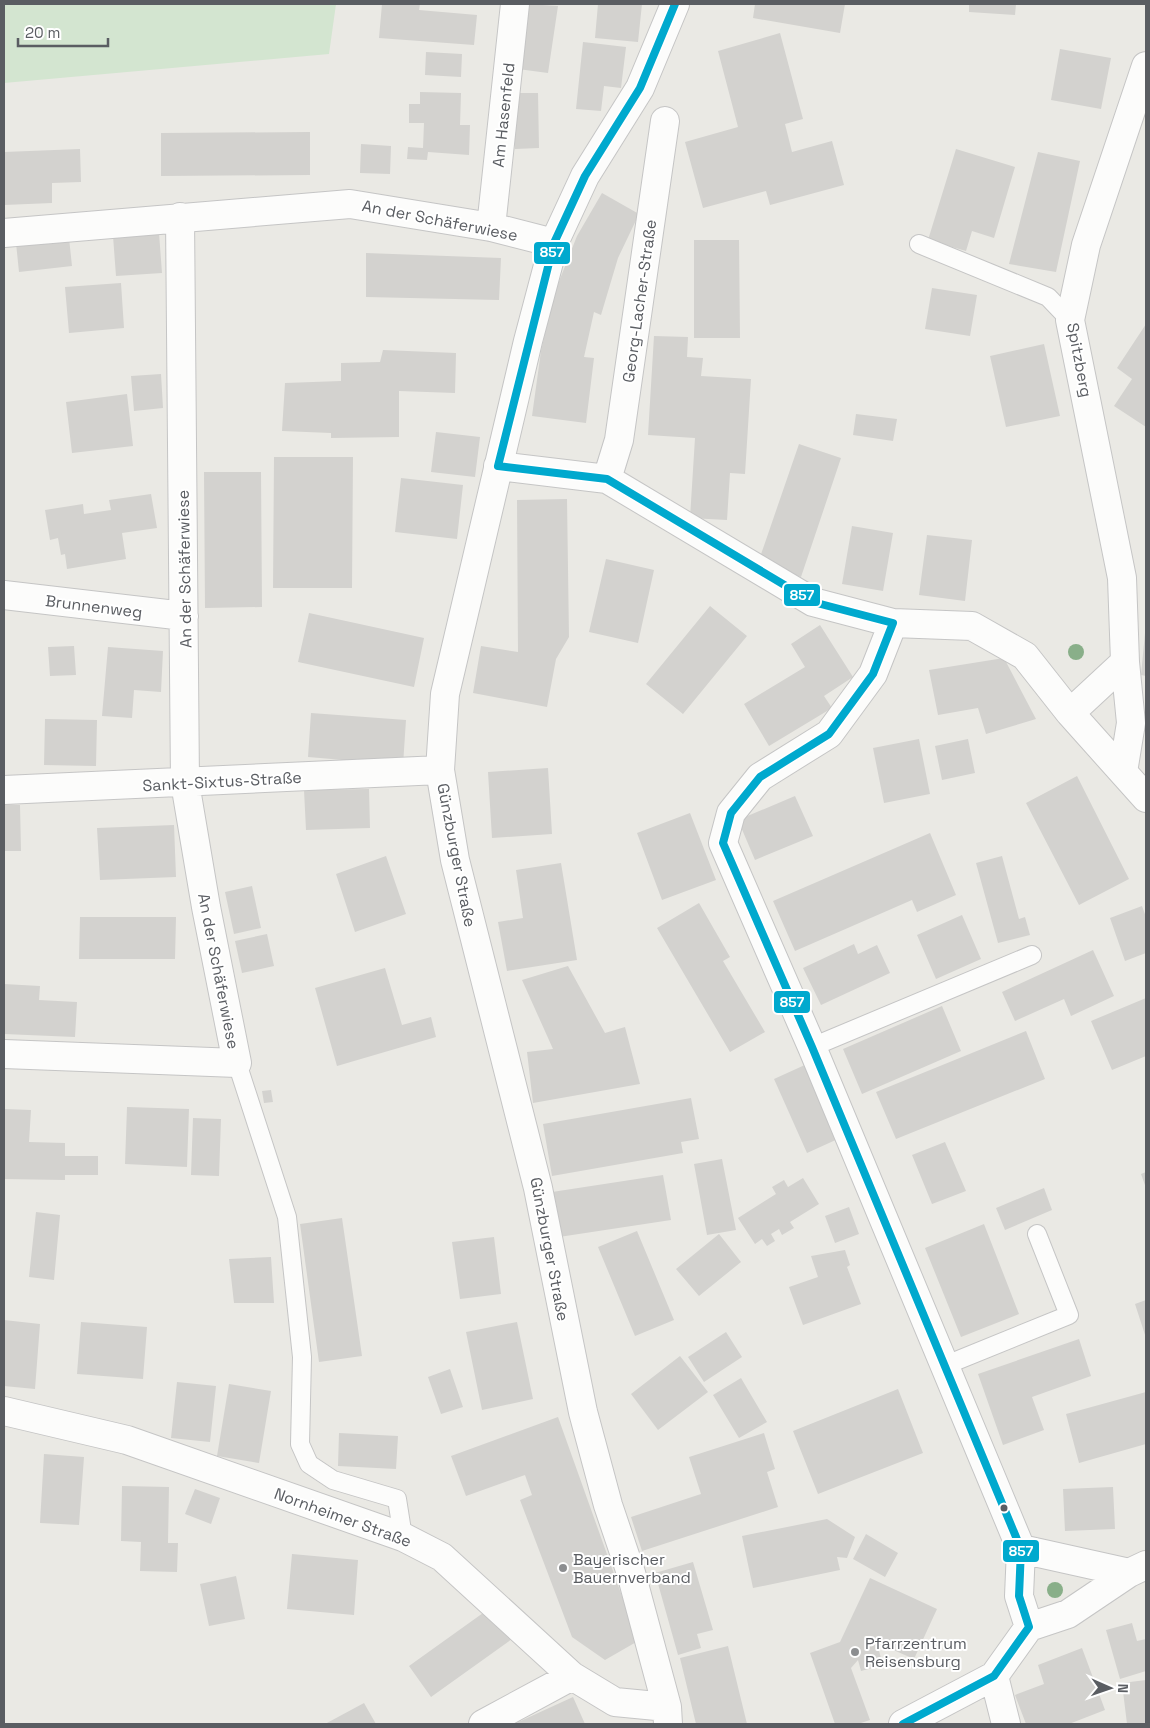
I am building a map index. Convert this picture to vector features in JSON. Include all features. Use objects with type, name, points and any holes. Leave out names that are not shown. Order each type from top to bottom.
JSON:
[{"type":"street","name":"Am Hasenfeld","points":[[490,226],[515,4]]},
{"type":"street","name":"Günzburger Straße","points":[[667,1715],[631,1573],[608,1505],[583,1412],[538,1188],[455,860],[440,770],[445,694],[498,466],[554,244],[585,176],[640,88],[674,4]]},
{"type":"street","name":"Spitzberg","points":[[1122,772],[1131,723],[1125,662],[1122,578],[1070,320],[1086,245],[1146,66]]},
{"type":"street","name":"Georg-Lacher-Straße","points":[[607,479],[619,440],[665,121]]},
{"type":"street","name":"An der Schäferwiese","points":[[4,1054],[237,1063],[206,907],[185,783],[180,217],[350,204],[490,226],[554,244]]},
{"type":"street","points":[[4,234],[180,217]]},
{"type":"street","points":[[498,466],[607,479],[813,602],[894,623],[972,626],[1024,656],[1070,713],[1146,798]]},
{"type":"street","name":"Brunnenweg","points":[[4,595],[184,616]]},
{"type":"street","points":[[894,623],[873,674],[829,734],[760,777],[732,813],[723,843],[812,1047],[1022,1549],[1019,1596],[1029,1627]]},
{"type":"street","points":[[1070,713],[1125,662]]},
{"type":"street","name":"Sankt-Sixtus-Straße","points":[[4,790],[440,770]]},
{"type":"street","name":"Nornheimer Straße","points":[[4,1411],[127,1440],[403,1537],[442,1557],[572,1676],[616,1702],[667,1715]]},
{"type":"street","points":[[1022,1549],[1138,1569]]},
{"type":"street","points":[[903,1724],[994,1676],[1029,1627],[1068,1614],[1138,1569]]},
{"type":"street","points":[[483,1724],[572,1676]]},
{"type":"street","points":[[994,1676],[1006,1724]]},
{"type":"lane","points":[[919,244],[1048,297],[1070,320]]},
{"type":"lane","points":[[812,1047],[1032,955]]},
{"type":"lane","points":[[237,1063],[287,1217],[302,1358],[300,1444],[309,1464],[333,1480],[397,1499],[403,1537]]},
{"type":"lane","points":[[946,1365],[1069,1315],[1036,1234]]},
{"type":"green space","points":[[4,4],[336,4],[329,54],[4,83]]},
{"type":"building","points":[[382,4],[420,4],[419,10],[477,15],[474,45],[379,38]]},
{"type":"building","points":[[527,4],[558,6],[548,73],[518,69]]},
{"type":"building","points":[[598,4],[642,4],[638,42],[595,38]]},
{"type":"building","points":[[755,4],[845,4],[840,33],[753,18]]},
{"type":"building","points":[[969,4],[1016,4],[1015,15],[969,12]]},
{"type":"building","points":[[780,33],[803,119],[785,124],[792,152],[832,141],[844,185],[770,205],[766,191],[703,208],[685,142],[738,127],[718,51]]},
{"type":"building","points":[[583,42],[626,47],[621,88],[604,86],[601,111],[576,109]]},
{"type":"building","points":[[1060,49],[1111,58],[1101,109],[1051,100]]},
{"type":"building","points":[[426,52],[462,54],[461,77],[425,75]]},
{"type":"building","points":[[420,92],[461,93],[460,125],[470,125],[469,155],[428,152],[427,160],[407,159],[408,147],[423,148],[424,123],[409,123],[409,104],[420,104]]},
{"type":"building","points":[[515,93],[538,93],[539,148],[515,149]]},
{"type":"building","points":[[310,132],[310,175],[161,176],[161,133]]},
{"type":"building","points":[[361,144],[391,146],[390,174],[360,173]]},
{"type":"building","points":[[80,149],[81,182],[52,183],[52,203],[4,205],[4,152]]},
{"type":"building","points":[[956,149],[1015,167],[994,238],[972,231],[966,251],[928,240]]},
{"type":"building","points":[[1038,152],[1080,161],[1056,272],[1009,264]]},
{"type":"building","points":[[602,193],[639,214],[618,258],[601,315],[594,312],[584,357],[594,358],[586,423],[532,416],[541,351],[554,294],[577,236]]},
{"type":"building","points":[[159,233],[162,273],[116,276],[113,236]]},
{"type":"building","points":[[69,238],[72,266],[19,272],[16,243]]},
{"type":"building","points":[[694,240],[739,240],[740,338],[694,338]]},
{"type":"building","points":[[366,253],[501,258],[499,300],[366,297]]},
{"type":"building","points":[[121,283],[124,328],[69,333],[65,287]]},
{"type":"building","points":[[932,288],[977,295],[970,336],[925,329]]},
{"type":"building","points":[[1146,324],[1146,427],[1114,406],[1132,379],[1117,368]]},
{"type":"building","points":[[654,336],[688,337],[687,357],[703,358],[701,376],[751,379],[745,474],[730,473],[727,520],[690,518],[695,438],[648,435]]},
{"type":"building","points":[[1044,344],[1060,416],[1006,427],[990,356]]},
{"type":"building","points":[[383,350],[456,353],[455,393],[399,391],[399,437],[331,438],[331,433],[282,431],[285,383],[341,381],[341,363],[380,362]]},
{"type":"building","points":[[161,374],[163,408],[134,411],[131,376]]},
{"type":"building","points":[[127,394],[133,446],[72,453],[66,402]]},
{"type":"building","points":[[856,414],[897,419],[893,441],[853,435]]},
{"type":"building","points":[[436,432],[480,437],[475,477],[431,472]]},
{"type":"building","points":[[799,444],[841,458],[801,577],[758,563]]},
{"type":"building","points":[[274,457],[353,457],[352,588],[273,588]]},
{"type":"building","points":[[204,472],[261,472],[262,607],[205,608]]},
{"type":"building","points":[[401,478],[463,485],[457,539],[395,532]]},
{"type":"building","points":[[151,494],[157,528],[122,533],[126,559],[67,569],[65,554],[61,555],[58,538],[50,540],[45,510],[83,504],[84,514],[111,510],[109,500]]},
{"type":"building","points":[[567,499],[569,637],[556,659],[547,707],[473,693],[481,646],[518,652],[517,500]]},
{"type":"building","points":[[852,526],[893,533],[883,591],[842,584]]},
{"type":"building","points":[[927,535],[972,540],[965,601],[919,595]]},
{"type":"building","points":[[606,559],[654,570],[638,643],[589,632]]},
{"type":"building","points":[[710,606],[747,636],[683,714],[646,684]]},
{"type":"building","points":[[309,613],[424,638],[414,687],[298,662]]},
{"type":"building","points":[[820,625],[853,677],[824,696],[832,708],[769,746],[744,704],[805,667],[791,644]]},
{"type":"building","points":[[1146,633],[1146,676],[1141,675]]},
{"type":"building","points":[[74,646],[76,675],[50,676],[48,647]]},
{"type":"building","points":[[108,647],[163,651],[161,692],[134,690],[132,718],[102,716]]},
{"type":"building","points":[[1004,658],[1036,719],[986,734],[978,708],[938,715],[929,670]]},
{"type":"building","points":[[311,713],[406,720],[403,765],[308,757]]},
{"type":"building","points":[[45,719],[97,720],[96,766],[44,765]]},
{"type":"building","points":[[919,739],[930,794],[884,803],[873,748]]},
{"type":"building","points":[[968,739],[975,773],[942,780],[935,746]]},
{"type":"building","points":[[548,768],[552,834],[492,838],[488,772]]},
{"type":"building","points":[[1077,776],[1129,879],[1079,905],[1026,803]]},
{"type":"building","points":[[369,789],[370,828],[306,830],[304,790]]},
{"type":"building","points":[[795,796],[813,836],[755,860],[738,820]]},
{"type":"building","points":[[4,805],[20,805],[21,851],[4,851]]},
{"type":"building","points":[[690,813],[716,880],[662,900],[637,833]]},
{"type":"building","points":[[174,825],[176,877],[100,880],[97,828]]},
{"type":"building","points":[[930,833],[956,895],[917,912],[912,900],[795,951],[773,901]]},
{"type":"building","points":[[386,856],[406,914],[355,932],[336,874]]},
{"type":"building","points":[[1002,856],[1019,919],[1025,917],[1030,935],[998,943],[976,863]]},
{"type":"building","points":[[561,863],[577,960],[507,971],[498,922],[523,918],[516,870]]},
{"type":"building","points":[[252,886],[261,928],[234,934],[225,892]]},
{"type":"building","points":[[699,903],[730,957],[723,961],[765,1032],[730,1052],[657,928]]},
{"type":"building","points":[[1142,906],[1146,917],[1146,953],[1125,961],[1110,918]]},
{"type":"building","points":[[962,915],[981,959],[936,979],[917,935]]},
{"type":"building","points":[[80,917],[176,917],[175,959],[79,959]]},
{"type":"building","points":[[267,934],[274,966],[242,973],[235,941]]},
{"type":"building","points":[[854,944],[858,954],[877,945],[890,973],[821,1005],[803,968]]},
{"type":"building","points":[[1093,950],[1114,996],[1071,1016],[1064,999],[1015,1021],[1002,992]]},
{"type":"building","points":[[568,966],[605,1033],[625,1027],[640,1084],[533,1103],[527,1052],[553,1049],[522,980]]},
{"type":"building","points":[[385,968],[402,1025],[431,1017],[436,1037],[337,1066],[315,988]]},
{"type":"building","points":[[4,984],[40,986],[39,1000],[77,1002],[75,1037],[4,1034]]},
{"type":"building","points":[[1146,998],[1146,1056],[1112,1070],[1091,1021]]},
{"type":"building","points":[[942,1006],[961,1051],[862,1094],[843,1049]]},
{"type":"building","points":[[1026,1031],[1045,1079],[896,1139],[876,1092]]},
{"type":"building","points":[[807,1064],[840,1138],[807,1153],[774,1079]]},
{"type":"building","points":[[271,1090],[273,1102],[264,1103],[262,1091]]},
{"type":"building","points":[[691,1098],[699,1139],[681,1142],[683,1153],[552,1176],[543,1124]]},
{"type":"building","points":[[127,1107],[189,1109],[187,1167],[125,1164]]},
{"type":"building","points":[[4,1109],[31,1110],[29,1142],[65,1143],[65,1156],[98,1156],[98,1175],[65,1175],[65,1180],[4,1179]]},
{"type":"building","points":[[193,1118],[221,1119],[219,1176],[191,1175]]},
{"type":"building","points":[[945,1142],[966,1191],[932,1204],[912,1155]]},
{"type":"building","points":[[722,1159],[736,1230],[707,1235],[694,1164]]},
{"type":"building","points":[[1146,1172],[1146,1188],[1141,1174]]},
{"type":"building","points":[[663,1175],[671,1220],[559,1237],[552,1192]]},
{"type":"building","points":[[803,1178],[819,1204],[790,1222],[794,1228],[782,1235],[779,1229],[771,1234],[775,1241],[767,1246],[762,1239],[755,1244],[738,1218],[776,1194],[772,1187],[784,1180],[788,1187]]},
{"type":"building","points":[[1044,1188],[1052,1210],[1005,1230],[996,1208]]},
{"type":"building","points":[[849,1207],[859,1234],[835,1243],[825,1216]]},
{"type":"building","points":[[36,1212],[60,1215],[54,1280],[29,1277]]},
{"type":"building","points":[[342,1218],[362,1356],[319,1362],[300,1224]]},
{"type":"building","points":[[984,1224],[1019,1314],[961,1337],[925,1248]]},
{"type":"building","points":[[637,1231],[674,1320],[635,1336],[598,1247]]},
{"type":"building","points":[[719,1234],[741,1262],[699,1296],[676,1269]]},
{"type":"building","points":[[494,1237],[501,1294],[460,1299],[452,1242]]},
{"type":"building","points":[[845,1250],[850,1265],[847,1267],[861,1304],[803,1325],[789,1287],[818,1277],[811,1256]]},
{"type":"building","points":[[271,1257],[274,1303],[234,1303],[229,1259]]},
{"type":"building","points":[[1146,1300],[1146,1338],[1135,1304]]},
{"type":"building","points":[[4,1320],[40,1324],[35,1389],[4,1386]]},
{"type":"building","points":[[81,1322],[147,1327],[143,1379],[77,1374]]},
{"type":"building","points":[[517,1322],[533,1399],[482,1410],[466,1332]]},
{"type":"building","points":[[726,1332],[742,1357],[704,1382],[688,1357]]},
{"type":"building","points":[[1079,1339],[1091,1376],[1032,1397],[1044,1430],[1003,1445],[978,1374]]},
{"type":"building","points":[[680,1356],[708,1392],[658,1430],[631,1394]]},
{"type":"building","points":[[450,1369],[463,1407],[441,1414],[428,1377]]},
{"type":"building","points":[[741,1378],[767,1422],[739,1438],[713,1395]]},
{"type":"building","points":[[177,1382],[216,1386],[210,1442],[171,1438]]},
{"type":"building","points":[[229,1384],[271,1391],[259,1463],[217,1456]]},
{"type":"building","points":[[898,1389],[923,1453],[818,1494],[793,1431]]},
{"type":"building","points":[[1146,1392],[1146,1444],[1079,1463],[1066,1414]]},
{"type":"building","points":[[558,1417],[638,1641],[605,1660],[572,1637],[520,1500],[532,1495],[525,1475],[466,1496],[451,1456]]},
{"type":"building","points":[[339,1433],[398,1436],[396,1469],[338,1466]]},
{"type":"building","points":[[764,1433],[775,1469],[767,1472],[778,1507],[642,1551],[631,1517],[701,1494],[689,1457]]},
{"type":"building","points":[[44,1454],[84,1457],[79,1525],[40,1523]]},
{"type":"building","points":[[122,1486],[169,1487],[168,1543],[178,1543],[177,1572],[140,1571],[141,1542],[121,1541]]},
{"type":"building","points":[[1113,1487],[1115,1529],[1065,1531],[1063,1489]]},
{"type":"building","points":[[195,1489],[220,1498],[211,1524],[185,1514]]},
{"type":"building","points":[[827,1519],[855,1537],[847,1558],[837,1557],[840,1570],[753,1588],[742,1536]]},
{"type":"building","points":[[866,1534],[898,1553],[885,1577],[853,1559]]},
{"type":"building","points":[[292,1554],[358,1560],[354,1615],[287,1609]]},
{"type":"building","points":[[693,1562],[713,1630],[697,1634],[701,1648],[678,1655],[655,1573]]},
{"type":"building","points":[[236,1576],[245,1619],[209,1626],[200,1584]]},
{"type":"building","points":[[870,1578],[937,1609],[914,1659],[882,1645],[879,1651],[883,1665],[861,1671],[858,1660],[851,1668],[870,1720],[858,1724],[835,1724],[810,1653],[840,1642]]},
{"type":"building","points":[[490,1608],[512,1639],[431,1697],[409,1666]]},
{"type":"building","points":[[1132,1623],[1137,1641],[1146,1639],[1146,1671],[1120,1679],[1106,1630]]},
{"type":"building","points":[[728,1646],[747,1724],[696,1724],[680,1658]]},
{"type":"building","points":[[1082,1648],[1105,1710],[1069,1724],[1026,1724],[1015,1695],[1044,1684],[1038,1665]]},
{"type":"building","points":[[1146,1680],[1146,1724],[1127,1724],[1122,1683]]},
{"type":"building","points":[[573,1697],[585,1724],[514,1724]]},
{"type":"building","points":[[364,1703],[376,1724],[325,1724]]},
{"type":"transit line","name":"857","points":[[675,4],[640,88],[585,176],[554,243],[498,466],[607,479],[813,602],[893,623],[873,674],[829,734],[760,777],[731,813],[723,843],[812,1047],[1021,1549],[1019,1596],[1029,1627],[994,1676],[903,1724]]},
{"type":"place","name":"Bayerischer Bauernverband","points":[[563,1568]]},
{"type":"place","name":"Pfarrzentrum Reisensburg","points":[[855,1652]]}]
